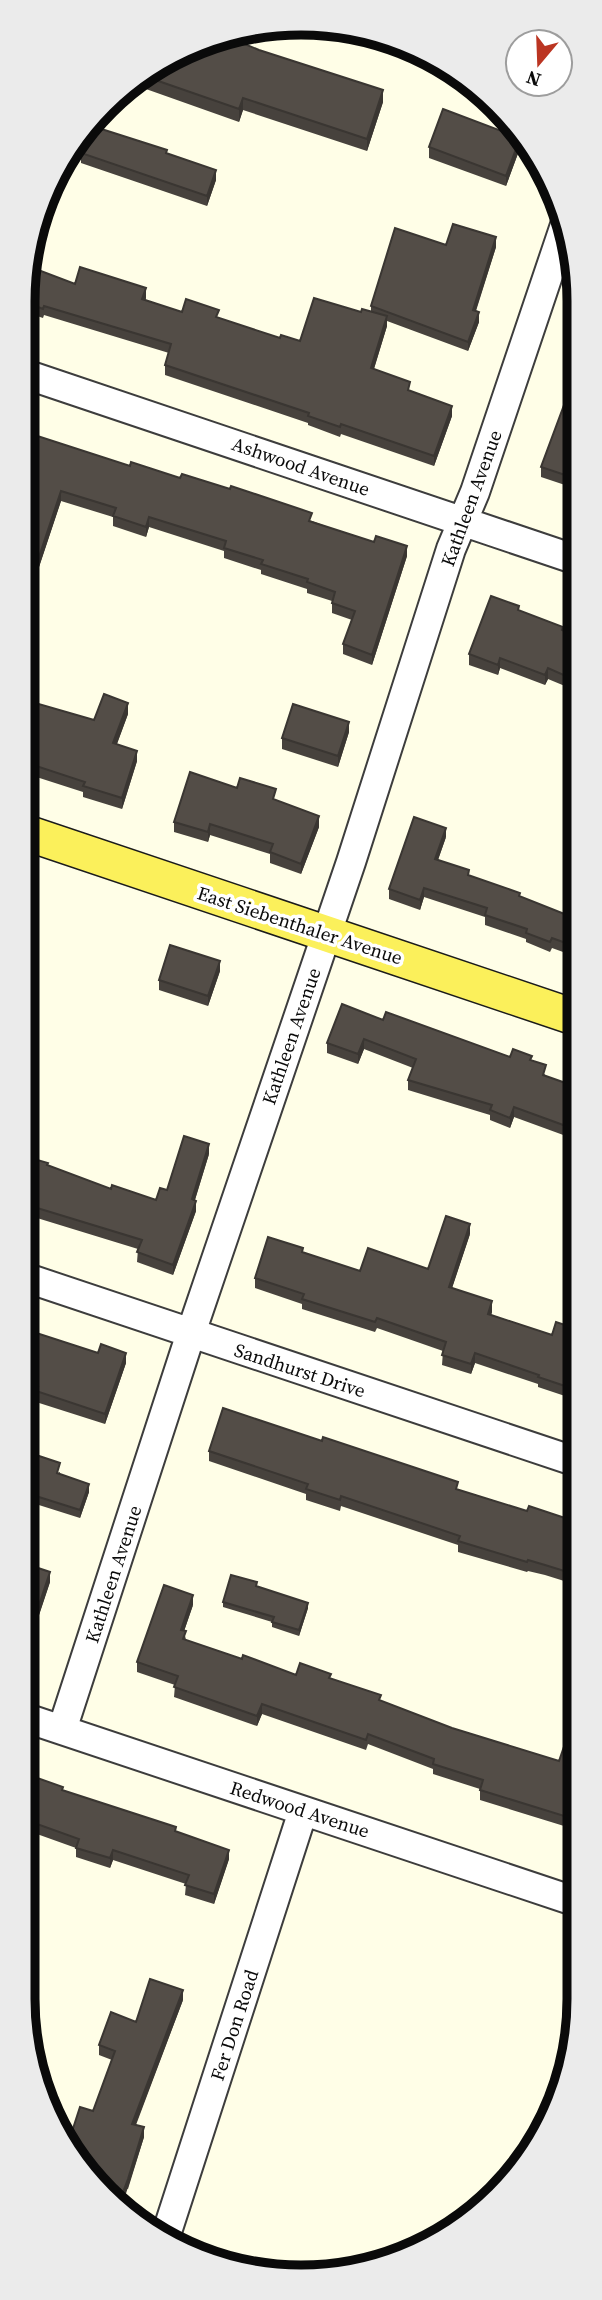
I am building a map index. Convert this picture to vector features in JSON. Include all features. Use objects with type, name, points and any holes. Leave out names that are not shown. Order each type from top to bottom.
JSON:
[{"type":"main road","name":"East Siebenthaler Avenue","points":[[35,836],[567,1015]]},
{"type":"street","name":"Kathleen Avenue","points":[[62,1730],[451,549],[475,492],[560,240]]},
{"type":"street","name":"Ashwood Avenue","points":[[35,377],[567,557]]},
{"type":"street","name":"Sandhurst Drive","points":[[35,1281],[567,1459]]},
{"type":"street","name":"Redwood Avenue","points":[[35,1721],[567,1899]]},
{"type":"street","name":"Fer Don Road","points":[[168,2229],[303,1811]]},
{"type":"building","points":[[240,42],[383,90],[367,139],[243,98],[239,109],[154,79],[199,55]]},
{"type":"building","points":[[443,109],[507,133],[517,146],[506,176],[429,147]]},
{"type":"building","points":[[99,128],[167,150],[166,153],[216,170],[207,196],[81,153]]},
{"type":"building","points":[[453,224],[496,237],[473,310],[479,312],[468,342],[371,306],[395,228],[446,245]]},
{"type":"building","points":[[80,267],[146,288],[142,299],[182,312],[186,299],[219,310],[216,317],[280,338],[281,335],[300,341],[314,298],[361,312],[362,309],[387,316],[371,368],[410,382],[408,390],[452,406],[434,456],[341,424],[340,427],[308,416],[309,413],[165,365],[171,344],[44,306],[43,309],[35,306],[37,269],[75,284]]},
{"type":"building","points":[[567,397],[567,476],[541,467]]},
{"type":"building","points":[[35,435],[130,466],[131,462],[180,478],[182,474],[230,489],[231,486],[312,513],[309,521],[374,542],[376,536],[407,546],[372,655],[343,644],[355,611],[332,603],[335,592],[307,582],[308,579],[261,564],[263,560],[224,548],[226,541],[149,517],[146,527],[113,516],[116,508],[61,491],[36,566]]},
{"type":"building","points":[[491,596],[519,606],[518,610],[563,627],[562,630],[567,632],[567,677],[548,668],[545,675],[500,658],[498,665],[469,654]]},
{"type":"building","points":[[104,694],[128,703],[113,743],[137,751],[122,798],[83,786],[85,782],[35,766],[35,703],[94,720]]},
{"type":"building","points":[[293,704],[349,722],[338,756],[282,738]]},
{"type":"building","points":[[190,772],[237,788],[240,778],[276,789],[273,799],[319,816],[301,864],[270,852],[273,844],[210,824],[208,832],[174,822]]},
{"type":"building","points":[[414,817],[446,828],[435,859],[469,870],[468,875],[520,893],[519,896],[567,915],[567,943],[552,938],[550,942],[526,933],[527,929],[485,915],[487,908],[424,888],[420,900],[389,889]]},
{"type":"building","points":[[170,945],[220,961],[208,996],[159,980]]},
{"type":"building","points":[[342,1004],[383,1020],[386,1012],[510,1057],[513,1049],[532,1056],[530,1060],[546,1065],[543,1075],[567,1083],[567,1126],[514,1107],[510,1118],[490,1110],[492,1105],[408,1080],[416,1059],[364,1039],[358,1054],[327,1043]]},
{"type":"building","points":[[184,1136],[209,1144],[192,1199],[196,1201],[173,1265],[137,1252],[142,1240],[35,1207],[35,1159],[111,1189],[112,1185],[156,1200],[160,1188],[167,1190]]},
{"type":"building","points":[[446,1216],[470,1224],[449,1287],[492,1301],[488,1314],[552,1335],[556,1322],[567,1326],[567,1387],[475,1353],[471,1364],[442,1355],[446,1342],[377,1318],[375,1322],[302,1299],[304,1294],[255,1278],[268,1237],[303,1248],[302,1252],[360,1271],[368,1248],[428,1269]]},
{"type":"building","points":[[35,1333],[98,1353],[101,1344],[126,1353],[105,1414],[36,1391],[38,1387],[35,1386]]},
{"type":"building","points":[[223,1408],[322,1441],[323,1437],[458,1482],[456,1489],[527,1511],[529,1506],[567,1519],[567,1572],[458,1541],[460,1536],[341,1496],[340,1500],[306,1489],[308,1484],[209,1451]]},
{"type":"building","points":[[36,1455],[60,1463],[57,1473],[89,1484],[80,1510],[35,1496]]},
{"type":"building","points":[[35,1567],[50,1572],[35,1617]]},
{"type":"building","points":[[231,1575],[257,1582],[256,1586],[308,1603],[299,1630],[272,1622],[274,1617],[223,1602]]},
{"type":"building","points":[[164,1585],[193,1595],[181,1630],[186,1631],[183,1639],[242,1659],[243,1655],[296,1675],[300,1663],[331,1674],[329,1678],[381,1695],[379,1700],[452,1728],[559,1761],[567,1738],[567,1817],[480,1790],[483,1780],[433,1764],[434,1759],[368,1734],[366,1740],[262,1704],[257,1716],[174,1687],[178,1676],[137,1662]]},
{"type":"building","points":[[35,1777],[63,1787],[62,1790],[176,1827],[175,1831],[229,1850],[214,1894],[185,1885],[189,1875],[113,1850],[110,1858],[76,1848],[79,1839],[35,1823]]},
{"type":"building","points":[[150,1979],[183,1990],[132,2124],[144,2127],[122,2195],[90,2161],[72,2133],[80,2107],[93,2111],[115,2051],[99,2045],[111,2012],[136,2022]]}]
